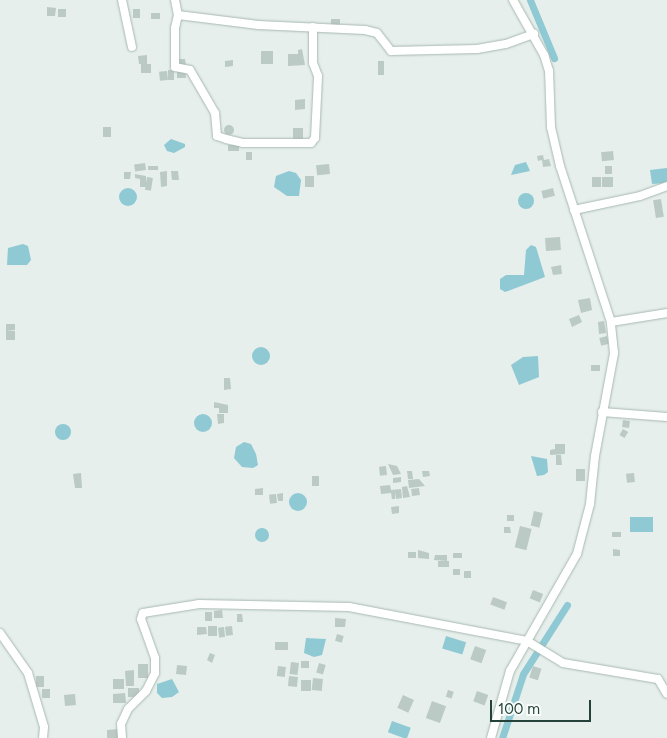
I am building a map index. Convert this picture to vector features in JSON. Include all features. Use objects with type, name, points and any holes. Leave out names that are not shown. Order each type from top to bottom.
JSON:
[{"type":"street","points":[[122,0],[132,47]]},
{"type":"street","points":[[175,0],[178,15],[175,28],[175,67],[190,70],[215,113],[217,136],[243,143],[311,143],[315,138],[318,76],[314,63],[313,27]]},
{"type":"street","points":[[491,738],[510,670],[577,554],[590,504],[614,353],[611,322],[574,210],[552,126],[549,71],[534,34],[513,0]]},
{"type":"street","points":[[178,15],[244,24],[313,27],[377,33],[391,51],[477,49],[506,44],[534,34]]},
{"type":"street","points":[[574,210],[640,196],[667,186]]},
{"type":"street","points":[[611,322],[667,313]]},
{"type":"street","points":[[604,411],[667,417]]},
{"type":"street","points":[[122,738],[121,724],[128,709],[146,691],[155,674],[155,658],[141,619],[143,613],[152,610],[199,604],[349,607],[527,641],[547,656],[577,666],[658,679],[667,694]]},
{"type":"street","points":[[0,633],[28,673],[44,727],[43,738]]},
{"type":"water","points":[[171,139],[185,144],[185,147],[174,153],[167,151],[164,145]]},
{"type":"water","points":[[526,162],[530,171],[511,175],[515,165]]},
{"type":"water","points":[[667,168],[667,183],[652,184],[650,170]]},
{"type":"water","points":[[289,171],[296,173],[301,180],[299,196],[287,196],[274,187],[276,176]]},
{"type":"water","points":[[124,188],[132,188],[137,193],[135,204],[124,206],[119,201],[119,193]]},
{"type":"water","points":[[523,193],[529,193],[534,198],[532,207],[523,209],[518,204],[518,198]]},
{"type":"water","points":[[23,244],[28,246],[31,260],[27,265],[7,265],[8,248]]},
{"type":"water","points":[[531,245],[536,247],[545,277],[505,292],[500,289],[500,279],[506,275],[524,275],[526,250]]},
{"type":"water","points":[[261,347],[267,350],[270,356],[267,362],[261,365],[255,362],[252,356],[255,350]]},
{"type":"water","points":[[538,356],[539,377],[519,385],[511,365],[523,357]]},
{"type":"water","points":[[199,414],[207,414],[212,419],[210,430],[199,432],[194,427],[194,419]]},
{"type":"water","points":[[60,424],[66,424],[71,429],[69,438],[60,440],[55,435],[55,429]]},
{"type":"water","points":[[244,442],[251,444],[256,454],[258,465],[253,468],[242,467],[234,458],[236,447]]},
{"type":"water","points":[[531,456],[547,459],[548,472],[537,476]]},
{"type":"water","points":[[298,493],[304,496],[307,502],[304,508],[298,511],[292,508],[289,502],[292,496]]},
{"type":"water","points":[[630,517],[653,517],[653,532],[630,532]]},
{"type":"water","points":[[259,528],[265,528],[269,535],[265,542],[259,542],[255,538],[255,532]]},
{"type":"water","points":[[446,636],[466,642],[462,655],[442,648]]},
{"type":"water","points":[[306,638],[326,639],[322,655],[314,657],[304,653]]},
{"type":"water","points":[[172,679],[179,692],[172,697],[162,698],[157,693],[157,684]]},
{"type":"water","points":[[392,721],[411,728],[407,738],[388,732]]},
{"type":"building","points":[[47,7],[56,8],[55,16],[47,16]]},
{"type":"building","points":[[58,9],[66,9],[66,17],[58,17]]},
{"type":"building","points":[[133,9],[140,9],[140,18],[133,18]]},
{"type":"building","points":[[151,13],[160,13],[160,19],[151,19]]},
{"type":"building","points":[[331,19],[340,19],[340,27],[331,27]]},
{"type":"building","points":[[302,49],[305,65],[288,66],[288,54],[298,54],[298,50]]},
{"type":"building","points":[[261,51],[273,51],[273,64],[261,64]]},
{"type":"building","points":[[147,55],[147,64],[139,64],[138,56]]},
{"type":"building","points":[[177,59],[185,59],[186,65],[178,65]]},
{"type":"building","points":[[233,60],[233,66],[225,67],[225,61]]},
{"type":"building","points":[[378,61],[384,61],[384,75],[378,75]]},
{"type":"building","points":[[141,64],[151,64],[151,73],[141,73]]},
{"type":"building","points":[[185,69],[186,78],[177,78],[177,70]]},
{"type":"building","points":[[168,70],[174,70],[174,80],[168,80]]},
{"type":"building","points":[[167,71],[168,80],[160,81],[159,72]]},
{"type":"building","points":[[305,99],[305,109],[295,110],[295,100]]},
{"type":"building","points":[[229,125],[234,130],[229,135],[224,130]]},
{"type":"building","points":[[103,127],[111,127],[111,137],[103,137]]},
{"type":"building","points":[[293,128],[303,128],[303,140],[293,140]]},
{"type":"building","points":[[228,145],[239,145],[239,151],[228,151]]},
{"type":"building","points":[[613,151],[614,160],[602,161],[601,152]]},
{"type":"building","points":[[246,152],[252,152],[252,160],[246,160]]},
{"type":"building","points":[[543,155],[544,160],[549,159],[551,166],[543,167],[542,160],[538,161],[537,156]]},
{"type":"building","points":[[145,163],[146,170],[135,171],[134,165]]},
{"type":"building","points":[[329,164],[330,174],[317,175],[316,165]]},
{"type":"building","points":[[148,166],[158,166],[158,170],[148,170]]},
{"type":"building","points":[[605,166],[612,166],[612,174],[605,174]]},
{"type":"building","points":[[167,171],[167,186],[161,187],[160,172]]},
{"type":"building","points":[[171,171],[178,171],[179,180],[172,180]]},
{"type":"building","points":[[124,172],[131,172],[130,179],[124,179]]},
{"type":"building","points":[[135,174],[146,176],[146,187],[140,187],[140,179],[135,178]]},
{"type":"building","points":[[305,176],[314,176],[314,187],[305,187]]},
{"type":"building","points":[[147,177],[153,178],[151,191],[145,190]]},
{"type":"building","points":[[592,177],[601,177],[601,187],[592,187]]},
{"type":"building","points":[[602,177],[613,177],[613,187],[602,187]]},
{"type":"building","points":[[553,188],[555,196],[543,199],[541,191]]},
{"type":"building","points":[[661,199],[664,217],[656,218],[653,200]]},
{"type":"building","points":[[560,237],[561,250],[546,251],[545,238]]},
{"type":"building","points":[[561,265],[562,274],[553,275],[551,267]]},
{"type":"building","points":[[590,298],[592,310],[581,313],[578,300]]},
{"type":"building","points":[[579,315],[582,322],[572,327],[569,319]]},
{"type":"building","points":[[604,321],[606,333],[599,334],[598,322]]},
{"type":"building","points":[[6,324],[15,324],[15,330],[6,331]]},
{"type":"building","points":[[6,331],[15,331],[15,340],[6,340]]},
{"type":"building","points":[[607,336],[609,344],[601,346],[599,338]]},
{"type":"building","points":[[591,365],[600,365],[600,371],[591,371]]},
{"type":"building","points":[[224,378],[230,378],[231,389],[224,390]]},
{"type":"building","points":[[214,402],[228,405],[228,413],[219,413],[219,408],[214,408]]},
{"type":"building","points":[[217,414],[224,414],[224,423],[218,424]]},
{"type":"building","points":[[623,420],[630,421],[629,428],[622,427]]},
{"type":"building","points":[[623,429],[628,432],[625,438],[619,435]]},
{"type":"building","points":[[555,444],[565,444],[565,454],[550,455],[550,450],[555,449]]},
{"type":"building","points":[[556,455],[561,455],[562,465],[556,465]]},
{"type":"building","points":[[388,464],[397,466],[401,474],[393,475]]},
{"type":"building","points":[[386,466],[387,475],[380,476],[379,467]]},
{"type":"building","points":[[576,469],[585,469],[585,481],[576,481]]},
{"type":"building","points":[[407,471],[412,471],[413,479],[408,479]]},
{"type":"building","points":[[422,471],[429,471],[430,476],[423,477]]},
{"type":"building","points":[[81,473],[82,488],[75,488],[73,474]]},
{"type":"building","points":[[634,473],[635,482],[627,483],[626,474]]},
{"type":"building","points":[[312,476],[319,476],[319,486],[312,486]]},
{"type":"building","points":[[401,477],[401,482],[393,483],[393,478]]},
{"type":"building","points":[[419,479],[425,486],[409,488],[408,480]]},
{"type":"building","points":[[390,485],[391,490],[401,489],[402,498],[396,499],[395,492],[395,499],[392,499],[391,493],[381,494],[380,486]]},
{"type":"building","points":[[407,486],[410,497],[403,498],[402,487]]},
{"type":"building","points":[[263,488],[263,495],[255,495],[255,489]]},
{"type":"building","points":[[419,488],[420,495],[412,496],[411,489]]},
{"type":"building","points":[[283,493],[283,501],[278,501],[277,494]]},
{"type":"building","points":[[276,494],[277,503],[270,504],[269,495]]},
{"type":"building","points":[[399,506],[399,513],[392,514],[391,507]]},
{"type":"building","points":[[534,511],[543,513],[539,528],[531,526]]},
{"type":"building","points":[[507,515],[514,515],[514,521],[507,521]]},
{"type":"building","points":[[520,526],[532,529],[526,550],[515,547]]},
{"type":"building","points":[[504,527],[510,527],[511,533],[504,533]]},
{"type":"building","points":[[612,532],[621,532],[621,537],[612,537]]},
{"type":"building","points":[[613,549],[620,550],[620,556],[613,556]]},
{"type":"building","points":[[418,550],[429,553],[429,559],[418,558]]},
{"type":"building","points":[[408,552],[416,552],[416,558],[408,558]]},
{"type":"building","points":[[453,553],[462,553],[462,558],[453,558]]},
{"type":"building","points":[[435,555],[447,555],[447,561],[434,560]]},
{"type":"building","points":[[438,561],[449,561],[449,567],[438,567]]},
{"type":"building","points":[[453,569],[460,569],[460,575],[453,575]]},
{"type":"building","points":[[464,571],[471,571],[471,578],[464,578]]},
{"type":"building","points":[[533,590],[543,594],[540,602],[530,598]]},
{"type":"building","points":[[493,597],[507,602],[504,610],[490,605]]},
{"type":"building","points":[[222,610],[223,618],[214,618],[214,611]]},
{"type":"building","points":[[205,612],[212,612],[212,621],[205,621]]},
{"type":"building","points":[[237,614],[242,614],[243,622],[237,622]]},
{"type":"building","points":[[335,618],[346,619],[345,627],[335,627]]},
{"type":"building","points":[[208,626],[217,626],[217,636],[208,636]]},
{"type":"building","points":[[232,626],[233,635],[226,636],[225,627]]},
{"type":"building","points":[[197,627],[206,627],[207,634],[197,635]]},
{"type":"building","points":[[224,627],[225,637],[219,638],[218,628]]},
{"type":"building","points":[[337,634],[344,636],[342,643],[335,641]]},
{"type":"building","points":[[275,642],[288,642],[288,650],[275,650]]},
{"type":"building","points":[[475,646],[486,650],[481,663],[470,659]]},
{"type":"building","points":[[210,653],[215,655],[212,663],[207,660]]},
{"type":"building","points":[[301,661],[309,661],[309,668],[301,668]]},
{"type":"building","points":[[291,662],[299,663],[297,675],[290,674]]},
{"type":"building","points":[[319,663],[326,665],[323,675],[316,673]]},
{"type":"building","points":[[138,664],[148,664],[148,678],[138,678]]},
{"type":"building","points":[[177,665],[187,666],[186,675],[176,674]]},
{"type":"building","points":[[278,666],[286,667],[285,677],[277,676]]},
{"type":"building","points":[[533,666],[542,669],[538,680],[529,677]]},
{"type":"building","points":[[134,670],[134,686],[126,686],[125,671]]},
{"type":"building","points":[[36,676],[44,676],[44,687],[36,687]]},
{"type":"building","points":[[289,676],[298,677],[297,687],[288,686]]},
{"type":"building","points":[[313,678],[323,679],[322,691],[312,690]]},
{"type":"building","points":[[113,679],[124,679],[124,689],[113,689]]},
{"type":"building","points":[[301,680],[311,680],[311,691],[301,691]]},
{"type":"building","points":[[128,688],[139,688],[139,697],[128,697]]},
{"type":"building","points":[[42,689],[50,689],[50,698],[42,698]]},
{"type":"building","points":[[448,690],[454,692],[452,699],[446,697]]},
{"type":"building","points":[[477,691],[488,695],[485,705],[473,701]]},
{"type":"building","points":[[125,693],[126,703],[113,703],[113,694]]},
{"type":"building","points":[[75,694],[76,705],[65,706],[64,695]]},
{"type":"building","points":[[403,695],[414,700],[408,713],[397,708]]},
{"type":"building","points":[[432,701],[446,706],[440,723],[426,718]]},
{"type":"building","points":[[119,729],[120,738],[107,738],[107,730]]},
{"type":"waterway","points":[[530,0],[554,58]]},
{"type":"waterway","points":[[502,738],[523,674],[567,605]]}]
